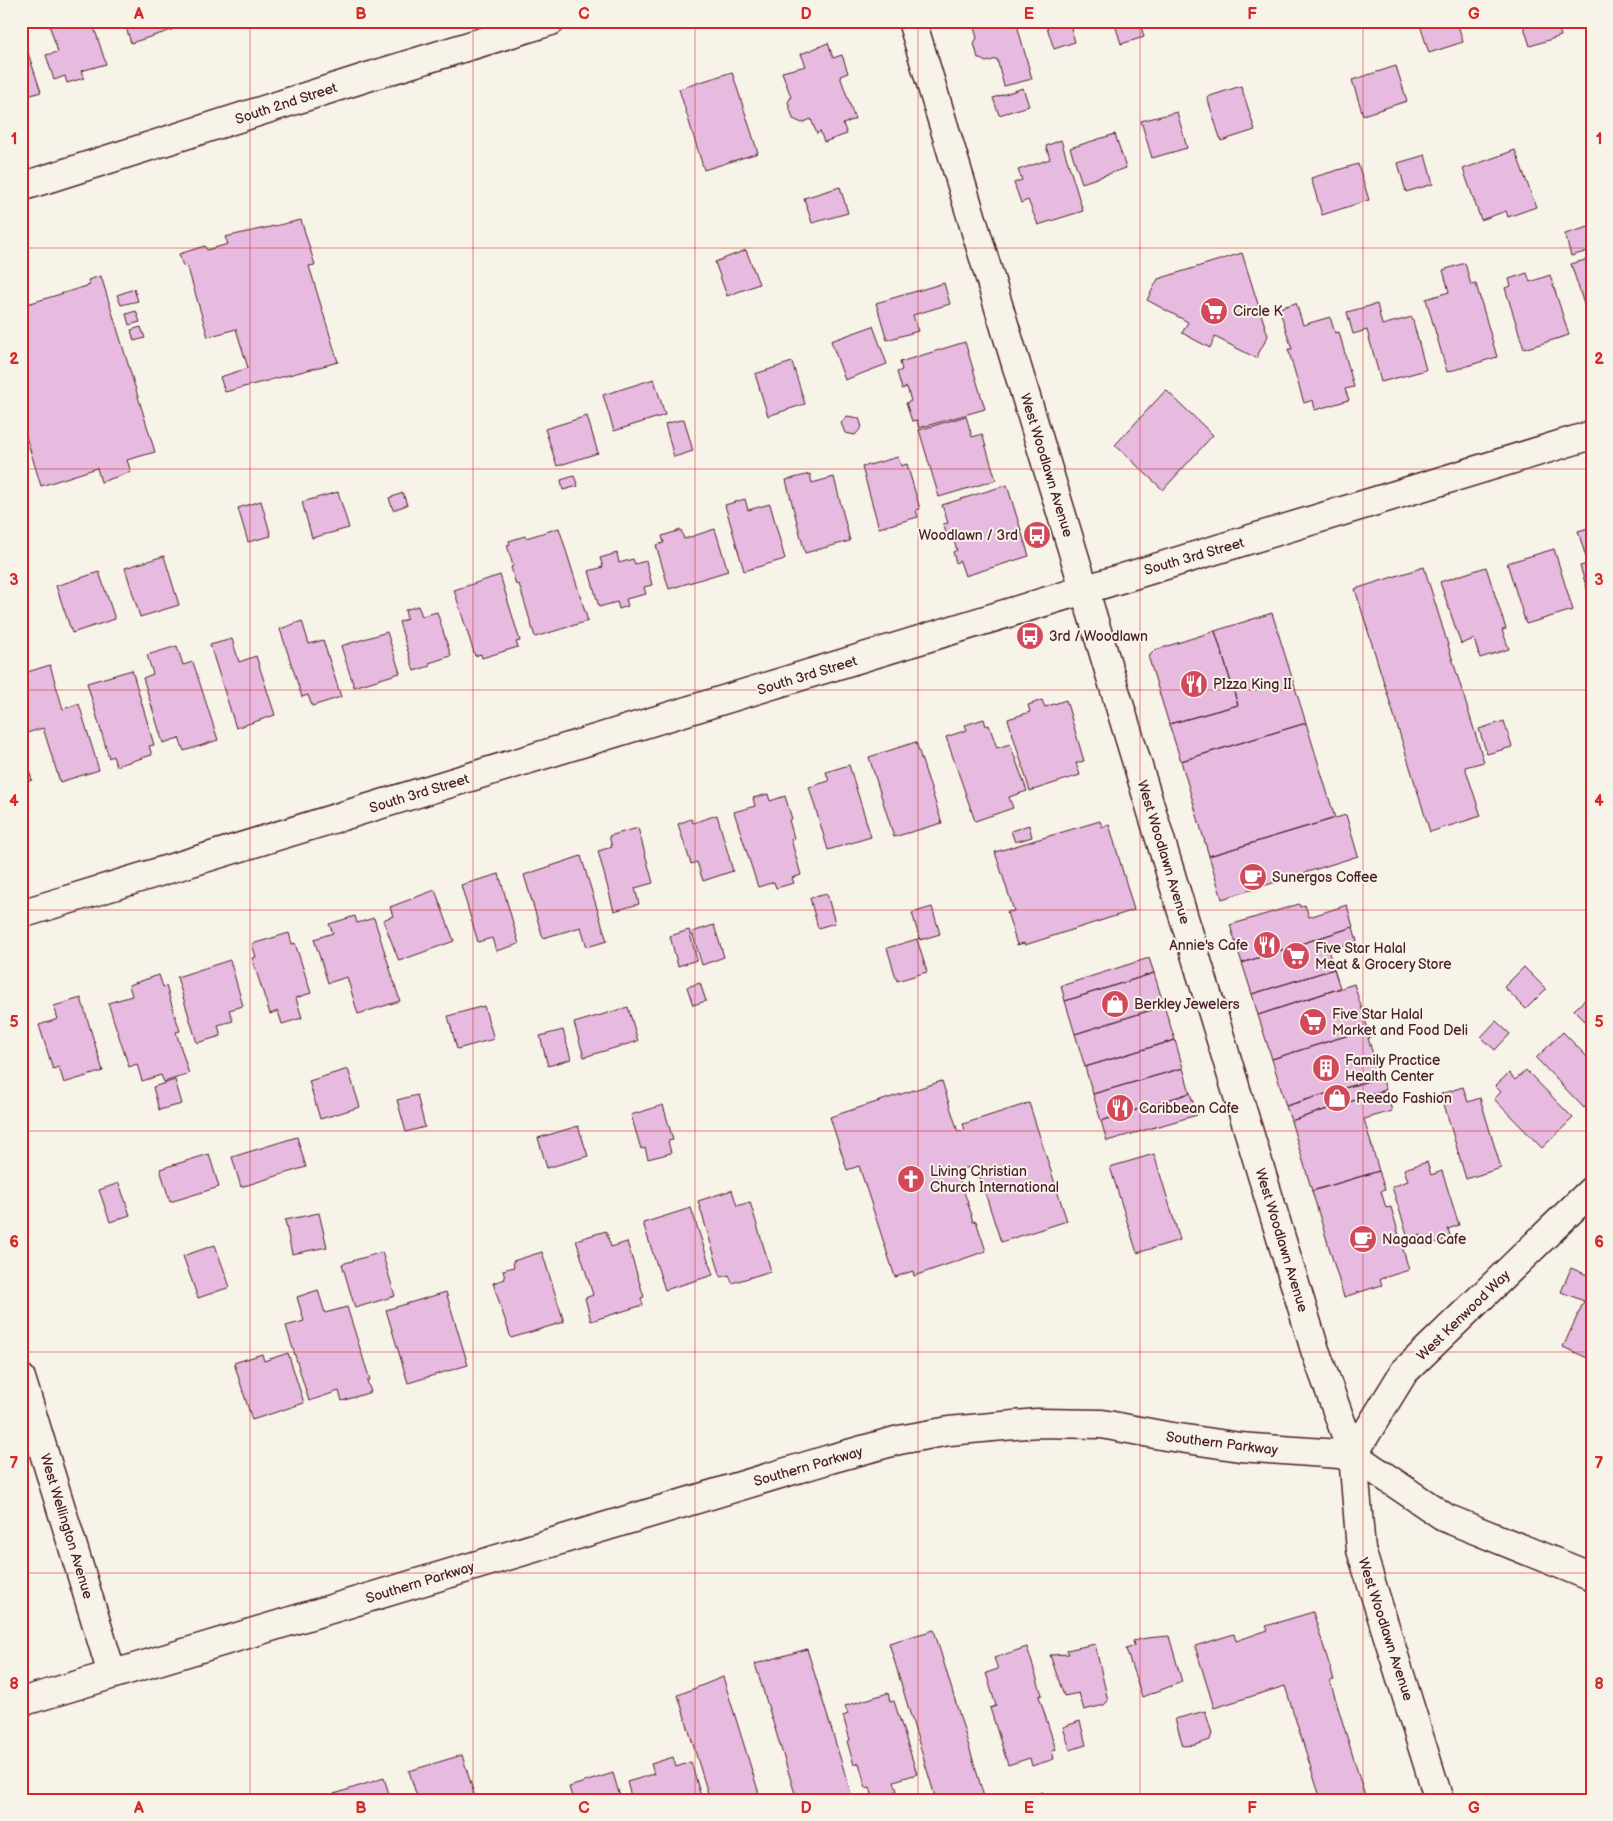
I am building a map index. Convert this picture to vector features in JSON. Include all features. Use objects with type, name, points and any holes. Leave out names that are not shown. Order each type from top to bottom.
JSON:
[{"type":"main road","name":"South 2nd Street","points":[[21,187],[551,21]]},
{"type":"main road","name":"West Woodlawn Avenue","points":[[912,21],[1315,1350],[1353,1455],[1361,1550],[1439,1800]]},
{"type":"main road","name":"South 3rd Street","points":[[21,914],[1592,435]]},
{"type":"main road","name":"West Kenwood Way","points":[[1353,1455],[1404,1372],[1592,1190]]},
{"type":"main road","name":"West Wellington Avenue","points":[[21,1378],[112,1674]]},
{"type":"main road","name":"Southern Parkway","points":[[21,1702],[788,1471],[899,1440],[949,1430],[1037,1423],[1102,1424],[1240,1447],[1353,1455]]},
{"type":"main road","points":[[1353,1455],[1446,1518],[1592,1577]]},
{"type":"building","points":[[48,21],[92,21],[106,64],[81,71],[84,78],[67,83],[65,76],[54,80],[46,55],[58,52]]},
{"type":"building","points":[[124,21],[169,21],[172,30],[131,43]]},
{"type":"building","points":[[972,21],[1016,21],[1032,79],[1004,86],[997,59],[986,62],[978,58],[974,43],[977,38]]},
{"type":"building","points":[[1045,21],[1084,21],[1085,23],[1071,28],[1075,42],[1054,49]]},
{"type":"building","points":[[1114,21],[1155,21],[1141,26],[1144,37],[1121,44]]},
{"type":"building","points":[[1457,21],[1463,42],[1429,53],[1419,22]]},
{"type":"building","points":[[1522,21],[1557,21],[1561,36],[1530,46]]},
{"type":"building","points":[[21,32],[41,92],[21,98]]},
{"type":"building","points":[[828,43],[833,58],[842,55],[848,73],[840,76],[855,119],[843,124],[847,134],[824,142],[820,131],[817,134],[811,119],[802,123],[793,119],[788,102],[791,97],[782,72],[806,66],[801,54]]},
{"type":"building","points":[[1396,66],[1407,101],[1363,115],[1352,80]]},
{"type":"building","points":[[732,72],[758,153],[704,170],[679,89]]},
{"type":"building","points":[[1241,86],[1255,130],[1221,141],[1207,97]]},
{"type":"building","points":[[1023,88],[1029,106],[999,115],[993,98]]},
{"type":"building","points":[[1177,112],[1187,148],[1152,158],[1141,121]]},
{"type":"building","points":[[1115,134],[1126,168],[1082,183],[1070,148]]},
{"type":"building","points":[[1061,140],[1083,211],[1038,225],[1028,200],[1021,203],[1014,183],[1022,180],[1018,170],[1050,159],[1046,146]]},
{"type":"building","points":[[1515,150],[1536,207],[1508,217],[1506,211],[1481,220],[1463,169]]},
{"type":"building","points":[[1425,155],[1433,184],[1406,192],[1398,163]]},
{"type":"building","points":[[1358,164],[1369,200],[1322,215],[1311,178]]},
{"type":"building","points":[[840,187],[848,213],[812,223],[804,198]]},
{"type":"building","points":[[301,220],[315,265],[309,266],[338,362],[225,392],[220,377],[248,368],[236,329],[208,337],[187,265],[183,266],[179,254],[205,246],[207,250],[228,244],[225,237]]},
{"type":"building","points":[[1592,226],[1592,250],[1571,256],[1565,234]]},
{"type":"building","points":[[746,250],[759,284],[727,296],[715,262]]},
{"type":"building","name":"Circle K","points":[[1242,253],[1268,336],[1256,358],[1215,337],[1210,348],[1182,333],[1188,322],[1147,300],[1158,279]]},
{"type":"building","points":[[1592,258],[1592,325],[1591,326],[1571,264]]},
{"type":"building","points":[[1465,263],[1471,285],[1476,284],[1497,357],[1447,372],[1426,299],[1449,292],[1443,270]]},
{"type":"building","points":[[1527,273],[1530,282],[1550,275],[1569,335],[1524,349],[1505,288],[1511,286],[1509,279]]},
{"type":"building","points":[[101,276],[155,452],[127,460],[131,472],[101,482],[97,468],[41,486],[21,420],[21,306],[90,285],[88,280]]},
{"type":"building","points":[[944,283],[950,304],[913,315],[918,331],[887,340],[876,303]]},
{"type":"building","points":[[134,289],[138,301],[121,305],[117,295]]},
{"type":"building","points":[[1296,303],[1303,325],[1330,317],[1335,333],[1339,332],[1354,387],[1345,389],[1349,400],[1315,410],[1313,400],[1304,403],[1288,349],[1292,349],[1279,308]]},
{"type":"building","points":[[1377,304],[1382,325],[1412,317],[1426,370],[1381,382],[1367,330],[1353,334],[1347,312]]},
{"type":"building","points":[[136,311],[140,322],[129,325],[126,314]]},
{"type":"building","points":[[873,326],[887,364],[845,380],[831,341]]},
{"type":"building","points":[[141,327],[145,338],[134,341],[131,330]]},
{"type":"building","points":[[965,342],[985,409],[919,428],[917,420],[912,421],[906,403],[911,401],[907,387],[902,389],[897,372],[902,370],[900,362]]},
{"type":"building","points":[[792,362],[805,404],[768,416],[755,374]]},
{"type":"building","points":[[654,379],[665,415],[614,431],[603,395]]},
{"type":"building","points":[[1166,390],[1213,435],[1163,490],[1115,445]]},
{"type":"building","points":[[587,416],[598,453],[557,466],[545,429]]},
{"type":"building","points":[[847,416],[859,418],[862,427],[855,435],[845,433],[841,423]]},
{"type":"building","points":[[966,416],[972,437],[982,434],[996,480],[939,497],[919,430]]},
{"type":"building","points":[[684,419],[693,451],[674,457],[665,424]]},
{"type":"building","points":[[898,457],[901,466],[907,464],[920,509],[916,510],[918,517],[879,528],[862,467]]},
{"type":"building","points":[[810,474],[812,483],[834,477],[850,541],[805,553],[786,480]]},
{"type":"building","points":[[574,476],[578,486],[563,490],[561,480]]},
{"type":"building","points":[[1007,485],[1029,556],[965,576],[960,561],[956,563],[953,552],[957,550],[952,536],[948,538],[943,524],[948,523],[942,505]]},
{"type":"building","points":[[338,492],[349,528],[312,538],[302,502]]},
{"type":"building","points":[[403,493],[407,505],[393,510],[389,498]]},
{"type":"building","points":[[745,499],[748,510],[770,504],[785,559],[744,571],[725,505]]},
{"type":"building","points":[[261,501],[271,536],[248,542],[238,508]]},
{"type":"building","points":[[1592,527],[1592,605],[1580,566],[1588,564],[1578,531]]},
{"type":"building","points":[[559,528],[588,621],[535,637],[519,584],[516,585],[507,545],[510,544],[509,541]]},
{"type":"building","points":[[715,529],[728,571],[669,589],[656,545],[664,543],[662,536],[681,530],[684,539]]},
{"type":"building","points":[[1554,549],[1573,610],[1526,624],[1507,563]]},
{"type":"building","points":[[617,553],[619,563],[633,559],[635,564],[646,561],[652,585],[644,587],[646,594],[626,599],[628,606],[619,609],[617,602],[599,607],[589,571],[603,567],[600,558]]},
{"type":"building","points":[[164,556],[179,605],[140,617],[125,568]]},
{"type":"building","points":[[1424,567],[1484,762],[1465,767],[1481,816],[1430,832],[1355,589]]},
{"type":"building","points":[[1486,567],[1506,629],[1502,630],[1509,649],[1480,658],[1474,639],[1461,644],[1440,582]]},
{"type":"building","points":[[99,572],[115,619],[72,633],[56,586]]},
{"type":"building","points":[[500,575],[520,641],[516,642],[518,647],[482,658],[481,654],[475,656],[454,590]]},
{"type":"building","points":[[418,606],[422,616],[437,612],[451,656],[429,663],[430,666],[414,671],[399,622],[407,619],[405,610]]},
{"type":"building","points":[[1272,613],[1306,723],[1181,761],[1169,724],[1238,705],[1215,631]]},
{"type":"building","points":[[302,621],[309,644],[323,640],[341,697],[312,706],[308,695],[302,697],[280,629]]},
{"type":"building","name":"PIzza King II","points":[[1215,631],[1238,705],[1169,724],[1149,659],[1150,655],[1155,650]]},
{"type":"building","points":[[387,632],[400,673],[354,687],[341,646]]},
{"type":"building","points":[[232,639],[239,662],[256,656],[275,715],[236,728],[210,645]]},
{"type":"building","points":[[177,646],[183,665],[193,662],[218,740],[184,751],[179,738],[163,743],[143,678],[153,674],[147,655]]},
{"type":"building","points":[[50,665],[63,709],[79,704],[99,770],[60,782],[43,728],[27,733],[21,713],[21,674]]},
{"type":"building","points":[[132,670],[154,745],[149,746],[152,755],[116,766],[113,756],[109,758],[87,683]]},
{"type":"building","points":[[1042,700],[1045,707],[1066,700],[1084,761],[1076,763],[1080,775],[1030,791],[1008,719],[1030,712],[1028,705]]},
{"type":"building","points":[[984,719],[986,726],[989,725],[997,748],[1010,744],[1027,791],[1009,797],[1013,808],[975,821],[946,737],[967,730],[965,725]]},
{"type":"building","points":[[1504,721],[1512,747],[1487,754],[1479,729]]},
{"type":"building","points":[[1306,723],[1335,818],[1209,856],[1181,761]]},
{"type":"building","points":[[916,742],[942,823],[894,837],[869,757]]},
{"type":"building","points":[[21,744],[32,780],[21,784]]},
{"type":"building","points":[[849,765],[871,837],[828,850],[809,787],[829,781],[826,772]]},
{"type":"building","points":[[768,794],[770,801],[785,796],[792,819],[789,820],[794,838],[791,839],[801,875],[792,878],[794,883],[776,888],[774,882],[758,887],[734,812],[755,806],[753,798]]},
{"type":"building","points":[[717,815],[733,871],[703,881],[697,862],[691,864],[678,824],[691,819],[693,823]]},
{"type":"building","name":"Sunergos Coffee","points":[[1346,815],[1358,856],[1222,899],[1209,856]]},
{"type":"building","points":[[1100,821],[1102,827],[1109,824],[1134,910],[1025,945],[1024,943],[1017,945],[1007,912],[1014,911],[995,852]]},
{"type":"building","points":[[1029,825],[1032,837],[1015,842],[1011,831]]},
{"type":"building","points":[[638,828],[653,883],[635,888],[639,904],[614,911],[598,851],[612,847],[609,836]]},
{"type":"building","points":[[581,856],[607,941],[587,947],[581,927],[543,938],[524,875]]},
{"type":"building","points":[[499,874],[519,944],[496,951],[492,938],[478,942],[461,885]]},
{"type":"building","points":[[435,890],[454,941],[399,961],[383,920],[393,916],[390,907]]},
{"type":"building","points":[[827,894],[835,923],[818,928],[810,898]]},
{"type":"building","name":"Annie's Cafe","points":[[1299,904],[1300,907],[1305,905],[1309,917],[1347,905],[1353,927],[1242,963],[1230,925]]},
{"type":"building","points":[[932,907],[940,934],[920,940],[912,913]]},
{"type":"building","points":[[355,916],[357,923],[374,918],[400,1001],[358,1014],[347,977],[328,983],[314,939],[333,933],[329,924]]},
{"type":"building","points":[[714,925],[724,957],[702,965],[692,932]]},
{"type":"building","name":"Five Star Halal Meat & Grocery Store","points":[[1353,927],[1357,941],[1328,950],[1334,969],[1252,994],[1242,963]]},
{"type":"building","points":[[689,930],[697,960],[678,966],[670,936]]},
{"type":"building","points":[[289,933],[292,944],[295,943],[311,993],[296,998],[302,1018],[282,1024],[278,1011],[270,1014],[252,958],[256,957],[252,944]]},
{"type":"building","points":[[917,939],[927,972],[897,981],[887,948]]},
{"type":"building","points":[[1149,958],[1154,973],[1065,1001],[1061,986]]},
{"type":"building","points":[[230,960],[243,1006],[229,1010],[233,1021],[218,1025],[221,1036],[197,1043],[177,977]]},
{"type":"building","points":[[1524,967],[1546,989],[1526,1009],[1504,987]]},
{"type":"building","points":[[1334,969],[1340,988],[1258,1015],[1252,994]]},
{"type":"building","name":"Berkley Jewelers","points":[[1154,973],[1164,1006],[1075,1034],[1065,1001]]},
{"type":"building","points":[[159,975],[163,987],[166,986],[180,1031],[176,1032],[189,1074],[164,1082],[161,1075],[142,1081],[137,1064],[129,1067],[108,1003],[132,996],[129,985]]},
{"type":"building","points":[[700,983],[706,1001],[693,1005],[687,987]]},
{"type":"building","name":"Five Star Halal Market and Food Deli","points":[[1354,984],[1368,1029],[1272,1059],[1258,1015]]},
{"type":"building","points":[[1592,995],[1592,1028],[1574,1010]]},
{"type":"building","points":[[81,998],[103,1071],[64,1083],[59,1067],[53,1069],[39,1025],[58,1019],[54,1006]]},
{"type":"building","points":[[484,1006],[494,1039],[457,1049],[448,1016]]},
{"type":"building","points":[[1164,1006],[1175,1040],[1085,1067],[1075,1034]]},
{"type":"building","points":[[628,1007],[638,1041],[584,1057],[574,1023]]},
{"type":"building","points":[[1496,1021],[1510,1034],[1495,1050],[1481,1037]]},
{"type":"building","name":"Family Practice Health Center","points":[[1368,1029],[1370,1038],[1368,1038],[1380,1077],[1286,1106],[1272,1059]]},
{"type":"building","points":[[563,1030],[571,1059],[548,1066],[540,1036]]},
{"type":"building","points":[[1563,1032],[1592,1062],[1592,1101],[1584,1108],[1536,1058]]},
{"type":"building","points":[[1175,1040],[1183,1068],[1093,1094],[1085,1067]]},
{"type":"building","name":"Caribbean Cafe","points":[[1183,1068],[1190,1093],[1101,1121],[1093,1094]]},
{"type":"building","points":[[348,1069],[360,1107],[320,1119],[309,1081]]},
{"type":"building","points":[[1526,1070],[1573,1118],[1542,1148],[1494,1099],[1501,1092],[1495,1086],[1509,1073],[1515,1080]]},
{"type":"building","name":"Reedo Fashion","points":[[1382,1077],[1386,1090],[1291,1121],[1286,1106]]},
{"type":"building","points":[[175,1080],[182,1104],[159,1110],[153,1087]]},
{"type":"building","name":"Living Christian Church International","points":[[942,1081],[958,1132],[965,1130],[963,1124],[1029,1103],[1067,1221],[1001,1242],[976,1165],[960,1170],[958,1174],[961,1185],[963,1184],[973,1222],[976,1221],[986,1251],[914,1276],[913,1271],[895,1277],[859,1166],[847,1170],[830,1117]]},
{"type":"building","points":[[1463,1087],[1468,1102],[1480,1098],[1501,1168],[1466,1179],[1441,1094]]},
{"type":"building","points":[[1386,1090],[1392,1111],[1364,1119],[1379,1171],[1312,1191],[1291,1121]]},
{"type":"building","points":[[1190,1093],[1197,1115],[1107,1141],[1101,1121]]},
{"type":"building","points":[[417,1095],[425,1127],[406,1132],[397,1100]]},
{"type":"building","points":[[663,1105],[673,1140],[668,1141],[671,1153],[648,1159],[645,1148],[641,1149],[631,1115]]},
{"type":"building","points":[[578,1126],[588,1156],[547,1168],[538,1138]]},
{"type":"building","points":[[297,1137],[306,1167],[241,1187],[232,1157]]},
{"type":"building","points":[[209,1154],[219,1187],[170,1202],[160,1169]]},
{"type":"building","points":[[1154,1154],[1180,1240],[1137,1253],[1110,1167]]},
{"type":"building","points":[[1427,1162],[1431,1175],[1442,1171],[1459,1225],[1448,1229],[1451,1238],[1425,1246],[1421,1235],[1409,1240],[1392,1187],[1408,1181],[1404,1169]]},
{"type":"building","name":"Nagaad Cafe","points":[[1379,1171],[1385,1190],[1381,1191],[1386,1208],[1391,1207],[1409,1270],[1380,1279],[1382,1285],[1344,1297],[1312,1191]]},
{"type":"building","points":[[119,1183],[130,1215],[110,1222],[99,1190]]},
{"type":"building","points":[[732,1190],[737,1206],[750,1202],[771,1271],[732,1283],[729,1275],[721,1277],[698,1201]]},
{"type":"building","points":[[691,1208],[713,1275],[665,1290],[643,1223]]},
{"type":"building","points":[[319,1213],[327,1247],[292,1254],[285,1220]]},
{"type":"building","points":[[606,1231],[611,1247],[627,1242],[644,1297],[641,1298],[643,1305],[591,1321],[585,1298],[593,1295],[576,1240]]},
{"type":"building","points":[[215,1245],[230,1287],[198,1298],[183,1256]]},
{"type":"building","points":[[382,1252],[395,1296],[355,1308],[342,1264]]},
{"type":"building","points":[[542,1252],[564,1322],[511,1338],[493,1283],[505,1279],[503,1270],[514,1267],[513,1261]]},
{"type":"building","points":[[1571,1268],[1592,1277],[1592,1360],[1563,1347],[1584,1301],[1561,1292]]},
{"type":"building","points":[[318,1290],[325,1313],[347,1307],[370,1380],[367,1381],[371,1392],[342,1401],[339,1391],[309,1401],[286,1326],[304,1321],[297,1297]]},
{"type":"building","points":[[446,1292],[468,1365],[408,1383],[386,1310]]},
{"type":"building","points":[[288,1353],[304,1403],[252,1420],[234,1363],[262,1354],[264,1361]]},
{"type":"building","points":[[1313,1612],[1334,1680],[1330,1681],[1365,1796],[1354,1800],[1321,1800],[1285,1686],[1214,1708],[1195,1646],[1234,1634],[1236,1641],[1268,1630],[1266,1626]]},
{"type":"building","points":[[934,1630],[985,1800],[936,1800],[889,1643]]},
{"type":"building","points":[[1169,1636],[1182,1682],[1142,1697],[1126,1649],[1134,1646],[1133,1641]]},
{"type":"building","points":[[1095,1644],[1108,1701],[1104,1705],[1084,1710],[1079,1693],[1064,1696],[1050,1655],[1069,1654],[1067,1650]]},
{"type":"building","points":[[1027,1647],[1042,1695],[1039,1696],[1056,1750],[1052,1751],[1054,1759],[1032,1766],[1030,1758],[1008,1765],[990,1708],[996,1706],[986,1673],[998,1669],[994,1658]]},
{"type":"building","points":[[807,1649],[853,1800],[797,1800],[755,1664]]},
{"type":"building","points":[[723,1677],[761,1800],[710,1800],[678,1695]]},
{"type":"building","points":[[888,1693],[890,1702],[894,1701],[917,1774],[894,1781],[897,1791],[873,1798],[870,1787],[866,1788],[859,1763],[854,1765],[847,1741],[850,1740],[843,1716],[848,1714],[845,1706]]},
{"type":"building","points":[[1205,1711],[1212,1733],[1210,1740],[1196,1745],[1183,1746],[1175,1719]]},
{"type":"building","points":[[1080,1721],[1086,1745],[1070,1750],[1063,1727]]},
{"type":"building","points":[[462,1755],[476,1800],[418,1800],[409,1771]]},
{"type":"building","points":[[673,1757],[676,1767],[691,1762],[702,1800],[632,1800],[627,1782],[654,1774],[651,1764]]},
{"type":"building","points":[[613,1773],[621,1800],[573,1800],[569,1787]]},
{"type":"building","points":[[384,1778],[391,1800],[332,1800],[331,1795]]},
{"type":"building","points":[[1043,1792],[1045,1800],[1019,1800]]},
{"type":"place","name":"Circle K","points":[[1214,311]]},
{"type":"place","name":"Woodlawn / 3rd","points":[[1037,535]]},
{"type":"place","name":"3rd / Woodlawn","points":[[1030,636]]},
{"type":"place","name":"PIzza King II","points":[[1194,684]]},
{"type":"place","name":"Sunergos Coffee","points":[[1253,877]]},
{"type":"place","name":"Annie's Cafe","points":[[1267,945]]},
{"type":"place","name":"Five Star Halal Meat & Grocery Store","points":[[1296,956]]},
{"type":"place","name":"Berkley Jewelers","points":[[1115,1004]]},
{"type":"place","name":"Five Star Halal Market and Food Deli","points":[[1313,1022]]},
{"type":"place","name":"Family Practice Health Center","points":[[1326,1068]]},
{"type":"place","name":"Reedo Fashion","points":[[1337,1098]]},
{"type":"place","name":"Caribbean Cafe","points":[[1120,1108]]},
{"type":"place","name":"Living Christian Church International","points":[[911,1179]]},
{"type":"place","name":"Nagaad Cafe","points":[[1363,1239]]}]
